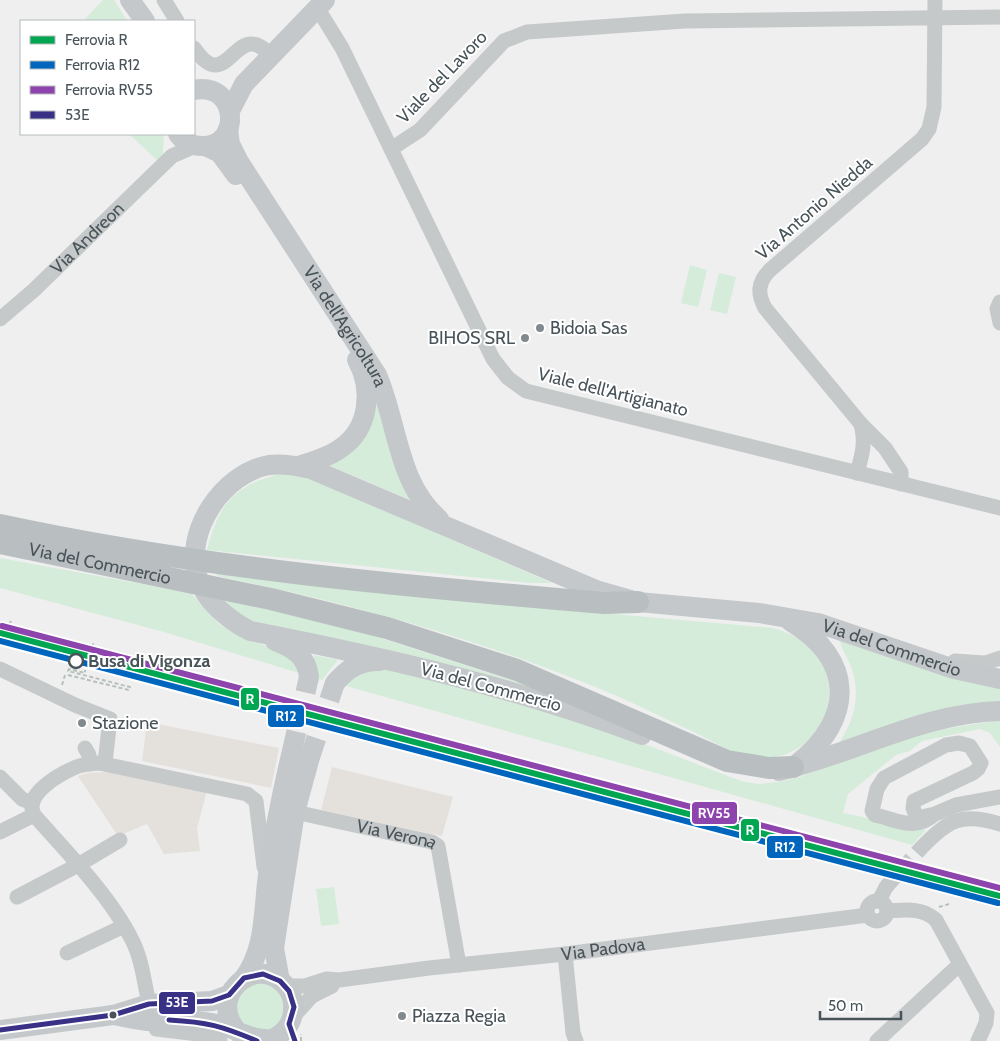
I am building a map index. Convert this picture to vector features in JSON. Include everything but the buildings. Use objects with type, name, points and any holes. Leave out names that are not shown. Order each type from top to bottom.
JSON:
[{"type":"highway","name":"Via del Commercio","points":[[0,524],[189,560],[363,581],[585,601],[638,602]]},
{"type":"highway","name":"Via del Commercio","points":[[0,543],[151,573],[339,616],[418,637],[517,670],[727,761],[762,767],[793,767]]},
{"type":"main road","points":[[129,0],[137,20]]},
{"type":"main road","points":[[129,0],[144,20]]},
{"type":"main road","points":[[200,146],[218,142],[244,84],[322,4]]},
{"type":"main road","points":[[200,90],[244,84]]},
{"type":"main road","points":[[200,90],[224,99],[229,120]]},
{"type":"main road","name":"Via dell'Agricoltura","points":[[229,120],[230,144],[239,162],[377,375],[386,394],[405,465],[416,493],[431,512],[450,528]]},
{"type":"main road","name":"Via dell'Agricoltura","points":[[178,135],[186,141],[220,154],[227,162],[338,330],[364,373],[367,400],[366,412],[354,436],[341,448],[298,466]]},
{"type":"main road","name":"Via del Commercio","points":[[1000,679],[954,669],[818,622],[759,613],[638,602],[573,581],[324,473],[298,466],[270,465],[236,478],[220,493],[212,505],[201,530],[196,563],[200,584],[220,610],[250,631],[355,651],[544,700],[716,764],[750,774],[780,771],[821,760],[906,728],[948,718],[1000,711]]},
{"type":"main road","name":"Via del Commercio","points":[[784,617],[812,635],[824,648],[834,666],[839,690],[837,712],[829,731],[816,748],[793,767]]},
{"type":"main road","points":[[250,631],[288,646],[305,661],[309,676]]},
{"type":"main road","points":[[335,683],[346,670],[356,665],[377,661],[395,662]]},
{"type":"main road","points":[[251,1038],[228,1016],[229,995],[251,968],[261,939],[268,876],[280,803],[301,754],[295,812],[274,948],[283,984],[293,1002],[292,1028]]},
{"type":"main road","name":"Via Padova","points":[[244,978],[263,974],[283,984]]},
{"type":"main road","points":[[0,1030],[113,1015],[149,1004],[212,1001],[229,995]]},
{"type":"main road","points":[[113,1015],[147,1021],[203,1022],[222,1026],[251,1038]]},
{"type":"main road","name":"Via Padova","points":[[251,1038],[274,1038],[292,1028]]},
{"type":"street","points":[[164,0],[176,20]]},
{"type":"street","name":"Via Antonio Niedda","points":[[901,484],[902,472],[897,464],[885,448],[861,424],[765,308],[759,294],[760,286],[770,270],[922,139],[929,129],[934,107],[934,0]]},
{"type":"street","name":"Viale dell'Artigianato","points":[[322,4],[493,359],[508,378],[526,391],[1000,508]]},
{"type":"street","name":"Viale del Lavoro","points":[[391,149],[420,130],[504,41],[527,32],[685,21],[1000,17]]},
{"type":"street","points":[[195,50],[200,57],[208,63],[216,64],[226,62],[246,45],[253,43],[264,48],[272,56]]},
{"type":"street","points":[[172,156],[177,135]]},
{"type":"street","name":"Via Andreon","points":[[0,319],[34,290],[172,156],[200,146]]},
{"type":"street","points":[[1000,302],[997,309],[1000,323]]},
{"type":"street","points":[[858,473],[865,439],[861,424]]},
{"type":"street","points":[[904,653],[969,663],[985,663],[1000,658]]},
{"type":"street","points":[[0,669],[87,713],[106,716],[111,722],[105,752],[98,763]]},
{"type":"street","points":[[935,814],[917,818],[912,804],[924,795],[978,769],[980,759],[965,744],[959,743],[936,749],[884,778],[880,784],[872,811],[875,815],[920,824],[935,814],[956,805],[1000,796]]},
{"type":"street","points":[[84,748],[98,763]]},
{"type":"street","points":[[0,832],[33,809],[35,796],[62,774],[78,766],[98,763],[238,791],[254,797],[258,808],[264,864],[268,876]]},
{"type":"street","points":[[0,778],[33,809],[124,926],[139,956],[149,1004]]},
{"type":"street","name":"Via Verona","points":[[295,812],[432,842],[438,846],[459,965]]},
{"type":"street","points":[[922,847],[942,827],[954,820],[967,818],[1000,824]]},
{"type":"street","points":[[17,897],[78,865],[120,840]]},
{"type":"street","points":[[886,887],[883,906],[928,913],[939,925],[960,964],[994,1018],[978,1041]]},
{"type":"street","name":"Via Padova","points":[[283,984],[305,986],[326,979],[339,980],[565,954],[868,915],[869,904],[883,906]]},
{"type":"street","points":[[67,953],[124,926]]},
{"type":"street","points":[[565,954],[573,1034],[576,1041]]},
{"type":"street","points":[[877,1041],[960,964]]},
{"type":"street","name":"Via Padova","points":[[292,1028],[312,996],[339,980]]},
{"type":"street","points":[[145,1028],[220,1041]]},
{"type":"path","points":[[11,621],[10,625],[76,644],[92,647],[93,643]]},
{"type":"path","points":[[68,675],[129,690],[130,687],[68,671],[68,669],[85,673],[85,670]]},
{"type":"shaded area","points":[[147,722],[279,748],[271,788],[142,761]]},
{"type":"shaded area","points":[[332,767],[453,797],[442,836],[321,810]]},
{"type":"shaded area","points":[[107,772],[207,791],[197,828],[200,851],[164,854],[147,824],[118,836],[78,776],[88,773]]},
{"type":"green space","points":[[103,0],[114,0],[126,20],[84,20]]},
{"type":"green space","points":[[130,135],[164,135],[163,153],[158,161]]},
{"type":"green space","points":[[690,265],[707,270],[698,307],[681,303]]},
{"type":"green space","points":[[719,273],[736,277],[727,314],[710,310]]},
{"type":"green space","points":[[374,389],[413,501],[328,465]]},
{"type":"green space","points":[[280,474],[310,478],[552,583],[530,583],[207,550],[211,534],[230,499],[251,484]]},
{"type":"green space","points":[[0,558],[191,593],[219,624],[243,638],[284,652],[295,662],[299,673],[164,632],[0,588]]},
{"type":"green space","points":[[216,573],[499,604],[772,628],[805,643],[821,660],[826,670],[828,682],[827,709],[823,721],[816,732],[797,749],[772,757],[750,757],[725,748],[601,689],[497,651],[359,609],[217,576]]},
{"type":"green space","points":[[223,599],[343,626],[551,693],[251,621],[237,612]]},
{"type":"green space","points":[[840,639],[1000,688],[1000,702],[839,743],[853,715],[856,695],[850,664]]},
{"type":"green space","points":[[313,655],[338,660],[322,680],[316,678],[317,668]]},
{"type":"green space","points":[[379,667],[456,685],[621,735],[741,781],[758,784],[800,777],[913,734],[1000,720],[1000,747],[990,733],[980,729],[922,741],[910,751],[896,755],[848,794],[843,813],[926,830],[912,845],[339,684],[349,674]]},
{"type":"green space","points":[[334,887],[339,924],[321,926],[316,889]]},
{"type":"green space","points":[[274,981],[290,1008],[272,1032],[251,1031],[237,1016],[237,995],[244,986]]},
{"type":"tunnel","points":[[292,751],[309,677]]},
{"type":"tunnel","points":[[310,757],[335,683]]},
{"type":"tunnel","points":[[886,887],[922,847]]},
{"type":"rail line","name":"RV55","points":[[2,626],[1000,888]]},
{"type":"rail line","name":"R","points":[[0,633],[1000,896]]},
{"type":"rail line","name":"R12","points":[[0,641],[998,903]]},
{"type":"transit line","name":"53E","points":[[0,1030],[113,1015],[149,1004],[212,1001],[229,995],[244,978],[263,974],[280,981],[289,991],[294,1007],[289,1024],[295,1041]]},
{"type":"transit line","name":"53E","points":[[169,1020],[214,1026],[257,1041]]},
{"type":"place","name":"Bidoia Sas","points":[[540,328]]},
{"type":"place","name":"BIHOS SRL","points":[[525,338]]},
{"type":"place","name":"Busa di Vigonza","points":[[76,661]]},
{"type":"place","name":"Stazione","points":[[82,723]]},
{"type":"place","name":"Piazza Regia","points":[[402,1016]]}]
